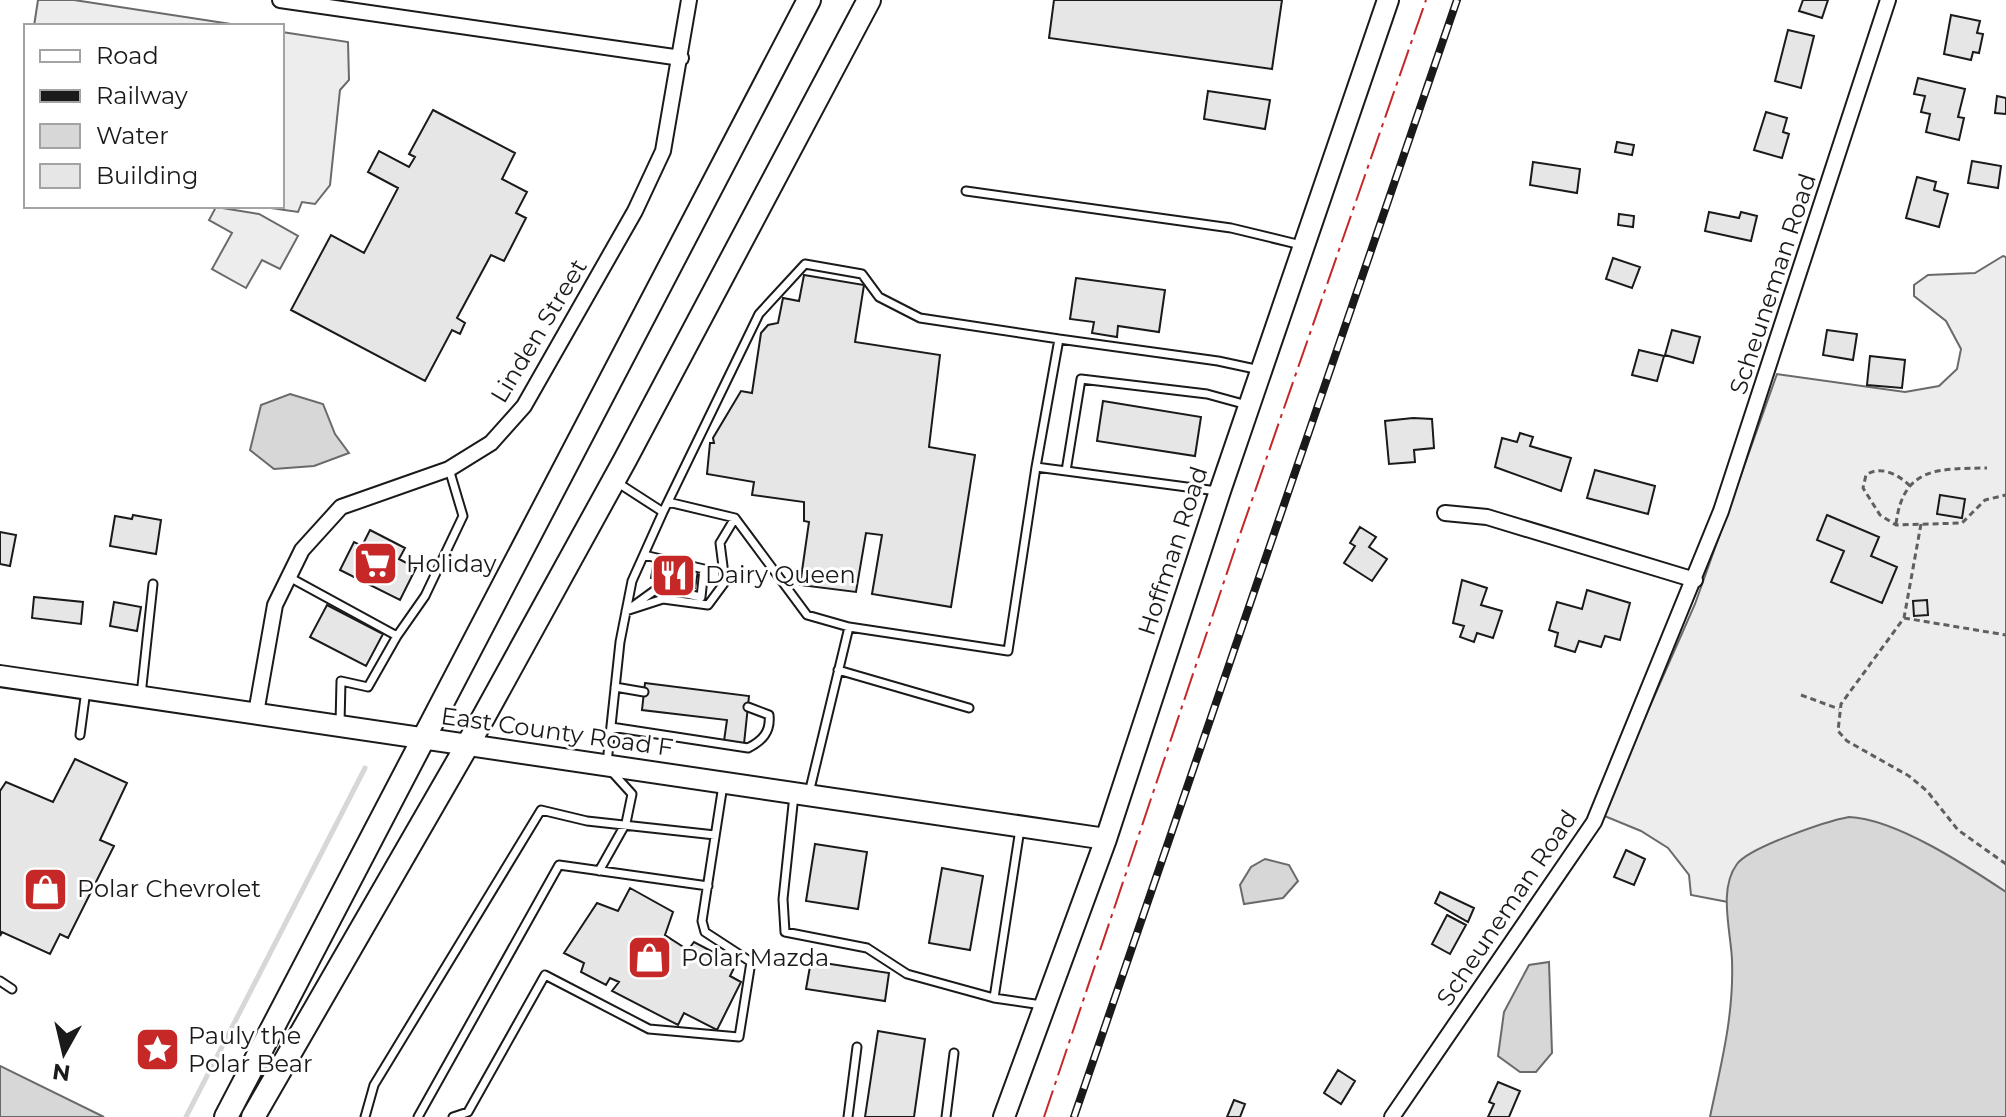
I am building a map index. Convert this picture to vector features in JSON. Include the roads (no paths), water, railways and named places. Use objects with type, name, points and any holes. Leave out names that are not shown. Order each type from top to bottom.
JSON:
[{"type":"main road","points":[[226,1117],[426,739],[639,320],[809,0]]},
{"type":"main road","points":[[253,1117],[468,745],[614,480],[869,0]]},
{"type":"street","points":[[280,0],[681,58]]},
{"type":"street","name":"Linden Street","points":[[256,713],[275,605],[302,550],[341,507],[449,469],[491,443],[524,406],[610,254],[663,151],[689,0]]},
{"type":"street","name":"Hoffman Road","points":[[1004,1117],[1106,839],[1220,491],[1388,0]]},
{"type":"street","name":"Scheuneman Road","points":[[1392,1117],[1594,822],[1607,783],[1695,580],[1776,349],[1888,0]]},
{"type":"street","points":[[1445,513],[1487,517],[1695,580]]},
{"type":"street","name":"East County Road F","points":[[0,676],[1106,839]]},
{"type":"lane","points":[[966,191],[1098,206],[1231,228],[1304,246]]},
{"type":"lane","points":[[599,871],[626,823],[632,794],[607,765],[615,687],[632,581],[759,314],[805,264],[862,274],[879,297],[920,318],[1218,361],[1261,370]]},
{"type":"lane","points":[[668,502],[735,518],[807,615],[849,627],[1008,651],[1059,339]]},
{"type":"lane","points":[[1066,471],[1081,379],[1207,394],[1249,405]]},
{"type":"lane","points":[[1036,467],[1220,491]]},
{"type":"lane","points":[[339,726],[341,681],[368,687],[397,636],[425,596],[463,516],[449,469]]},
{"type":"lane","points":[[614,480],[663,512]]},
{"type":"lane","points":[[626,611],[663,599],[708,605],[725,582],[720,543],[735,518]]},
{"type":"lane","points":[[626,611],[658,588],[701,597],[704,569],[644,555]]},
{"type":"lane","points":[[289,577],[397,636]]},
{"type":"lane","points":[[141,697],[153,584]]},
{"type":"lane","points":[[849,627],[801,794],[783,899],[785,932],[867,948],[907,974],[994,998],[1045,1006]]},
{"type":"lane","points":[[838,670],[969,708]]},
{"type":"lane","points":[[615,687],[644,692]]},
{"type":"lane","points":[[80,735],[86,689]]},
{"type":"lane","points":[[611,727],[748,748],[762,740],[770,725],[769,715],[748,707]]},
{"type":"lane","points":[[453,1117],[468,1112],[545,975],[649,1029],[739,1037],[751,962],[705,932],[702,921],[723,782]]},
{"type":"lane","points":[[365,1117],[374,1085],[541,810],[587,821],[715,835]]},
{"type":"lane","points":[[994,998],[1020,827]]},
{"type":"lane","points":[[418,1117],[559,865],[708,886]]},
{"type":"lane","points":[[0,981],[12,989]]},
{"type":"lane","points":[[848,1117],[857,1047]]},
{"type":"lane","points":[[946,1117],[954,1053]]},
{"type":"water","points":[[290,394],[323,404],[335,434],[349,453],[314,466],[274,469],[250,450],[261,405]]},
{"type":"water","points":[[1849,817],[1888,826],[1909,835],[1952,857],[2006,892],[2006,1117],[1710,1117],[1731,1001],[1732,960],[1727,898],[1731,874],[1737,864],[1757,850],[1807,829]]},
{"type":"water","points":[[1265,859],[1289,865],[1298,881],[1283,898],[1244,904],[1240,885],[1251,867]]},
{"type":"water","points":[[1549,962],[1552,1053],[1536,1072],[1520,1072],[1498,1056],[1504,1012],[1529,965]]},
{"type":"water","points":[[0,1066],[104,1117],[0,1117]]},
{"type":"waterway","points":[[186,1117],[365,768]]},
{"type":"railway","points":[[1074,1117],[1457,0]]},
{"type":"place","name":"Holiday","points":[[375,564]]},
{"type":"place","name":"Dairy Queen","points":[[674,575]]},
{"type":"place","name":"Polar Chevrolet","points":[[46,889]]},
{"type":"place","name":"Polar Mazda","points":[[650,958]]},
{"type":"place","name":"Pauly the Polar Bear","points":[[157,1050]]}]
